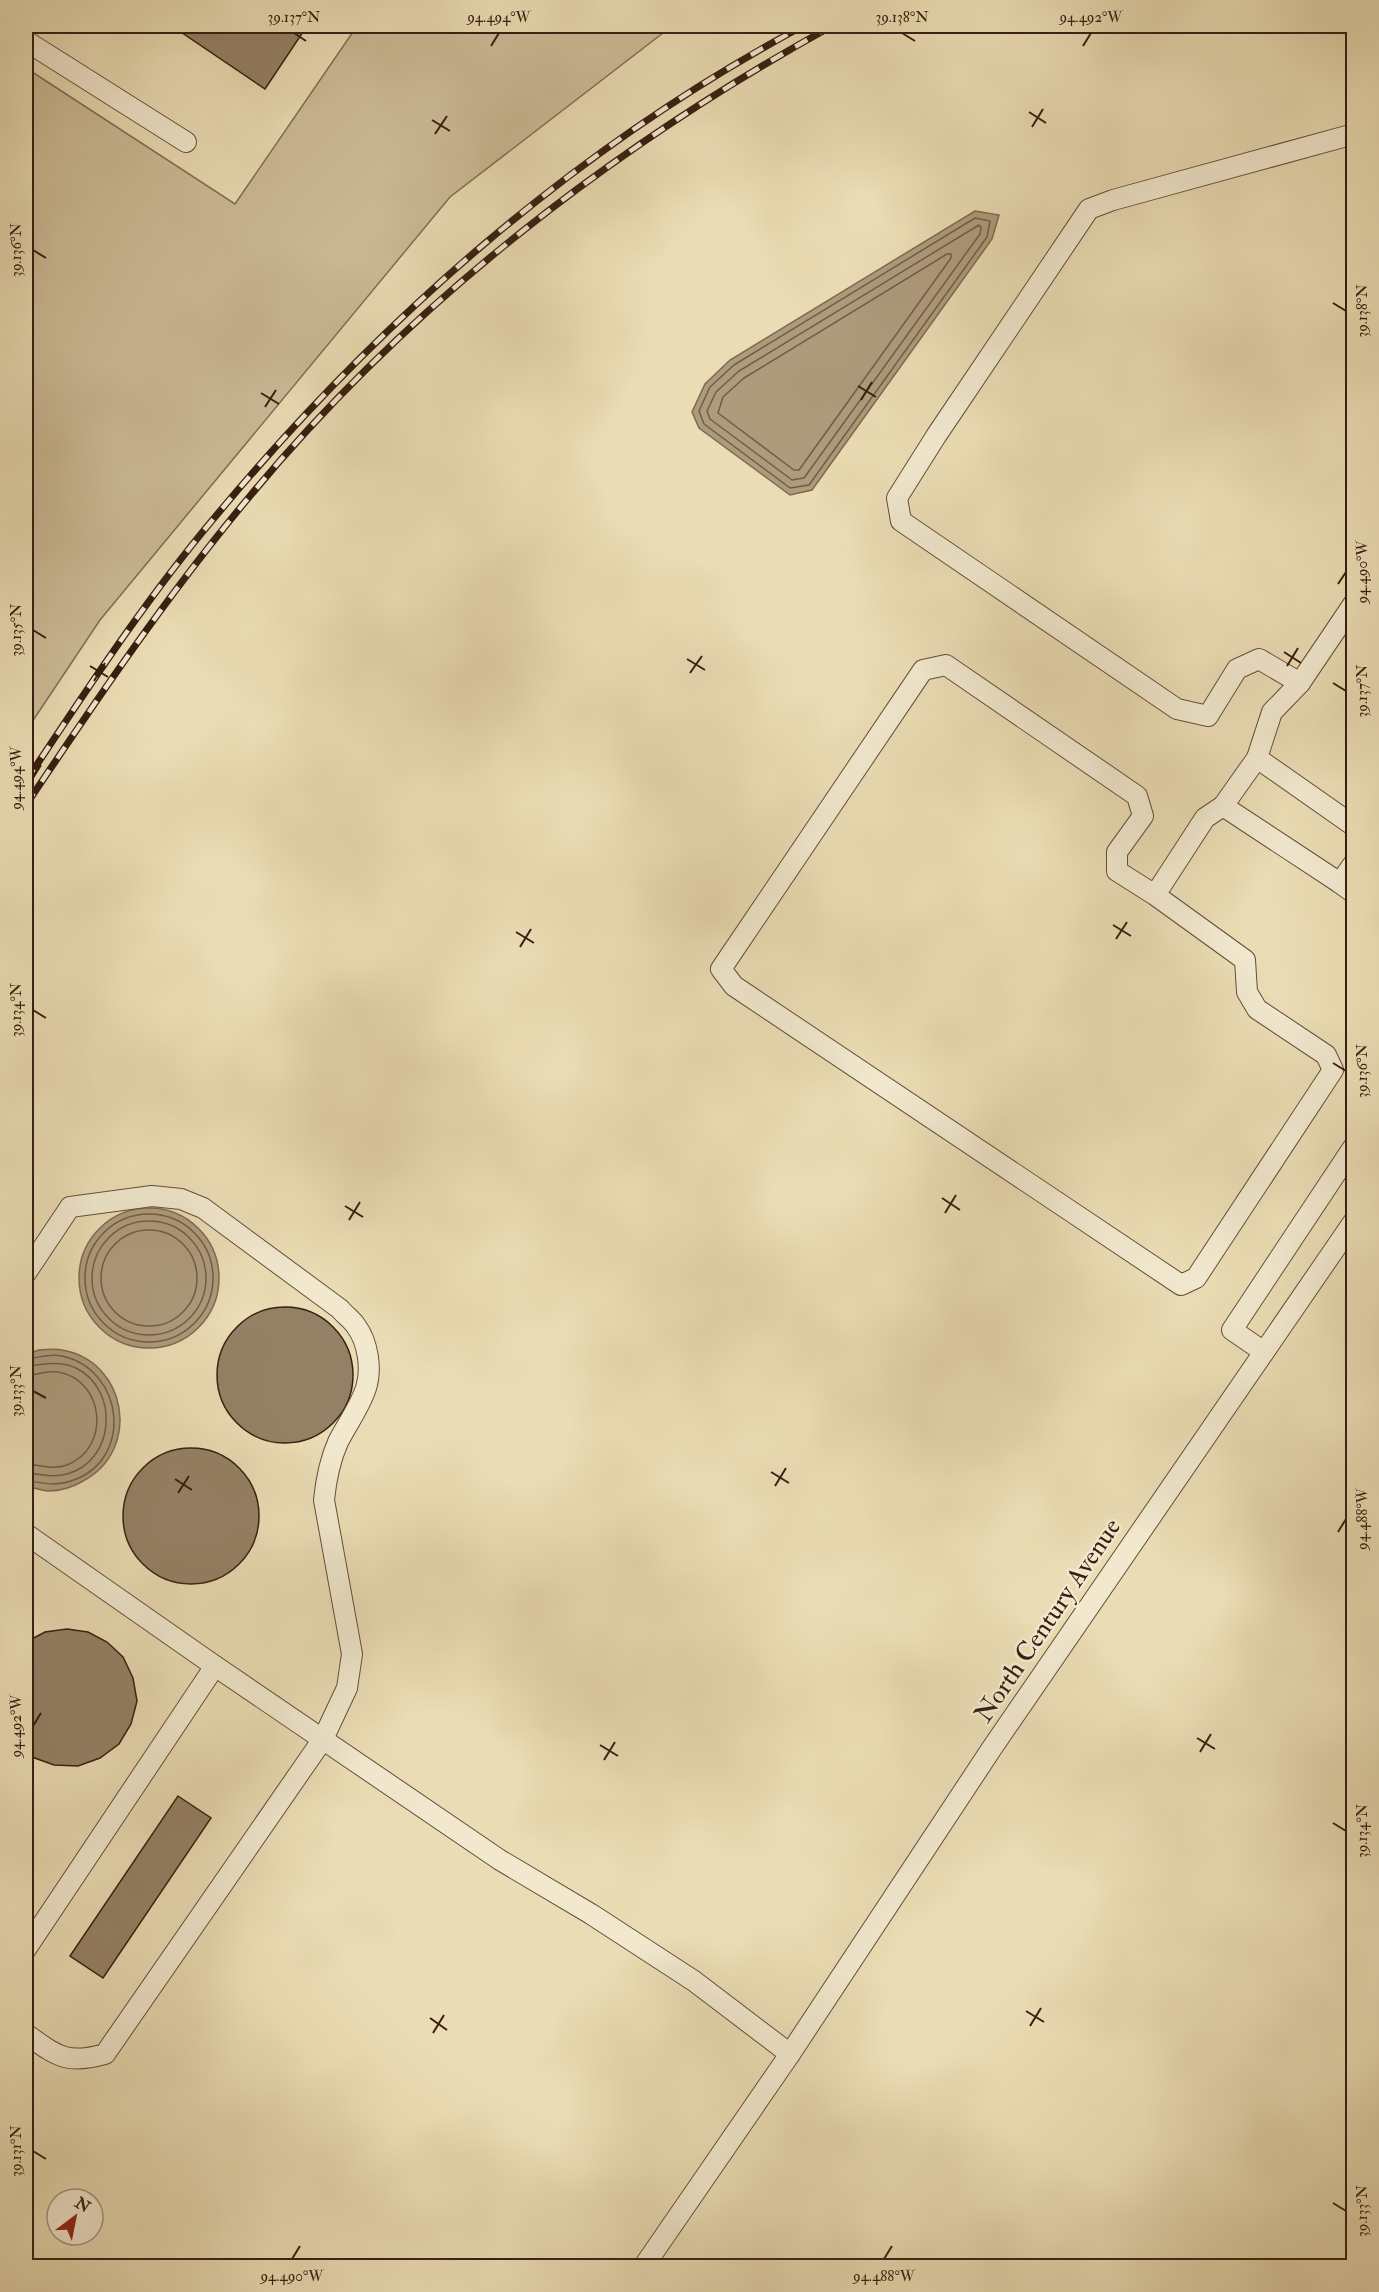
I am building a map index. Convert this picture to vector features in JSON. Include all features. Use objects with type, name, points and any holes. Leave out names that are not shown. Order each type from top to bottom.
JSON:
[{"type":"lane","points":[[26,41],[186,142]]},
{"type":"lane","points":[[1300,683],[1259,659],[1237,669],[1208,716],[1177,709],[901,521],[897,498],[936,436],[1089,209],[1135,194],[1353,134]]},
{"type":"lane","points":[[1155,895],[1205,819],[1223,806],[1257,758],[1272,712],[1300,683],[1353,603]]},
{"type":"lane","points":[[946,665],[1137,796],[1143,816],[1117,852],[1117,871],[1155,895],[1245,960],[1247,992],[1257,1009],[1326,1055],[1333,1070],[1196,1278],[1181,1285],[734,986],[721,969],[923,670],[946,665]]},
{"type":"lane","points":[[1257,758],[1353,826]]},
{"type":"lane","points":[[1223,806],[1347,888],[1353,863]]},
{"type":"lane","points":[[1264,1352],[1232,1330],[1353,1146]]},
{"type":"lane","points":[[26,1273],[70,1207],[152,1196],[182,1199],[203,1209],[340,1309],[356,1325],[363,1338],[369,1377],[366,1390],[337,1444],[326,1479],[324,1500],[349,1635],[351,1663],[347,1688],[322,1739],[105,2054],[84,2060],[57,2056],[26,2034]]},
{"type":"lane","name":"North Century Avenue","points":[[644,2266],[790,2054],[992,1748],[1353,1221]]},
{"type":"lane","points":[[26,1534],[500,1860],[591,1914],[693,1981],[790,2054]]},
{"type":"lane","points":[[26,1949],[215,1666]]},
{"type":"shaded area","points":[[357,26],[672,26],[450,197],[100,620],[26,731],[26,68],[235,204]]},
{"type":"water","points":[[975,211],[999,215],[992,239],[812,490],[790,495],[699,428],[692,412],[705,384],[730,360]]},
{"type":"water","points":[[149,1208],[176,1213],[199,1228],[214,1251],[219,1278],[214,1305],[199,1328],[176,1343],[149,1348],[122,1343],[99,1328],[84,1305],[79,1278],[84,1251],[99,1228],[122,1213]]},
{"type":"water","points":[[59,1349],[84,1358],[101,1371],[113,1388],[119,1408],[119,1429],[114,1449],[102,1467],[79,1483],[53,1491],[26,1486],[26,1354],[39,1350]]},
{"type":"building","points":[[172,26],[307,26],[265,89]]},
{"type":"building","points":[[285,1307],[311,1312],[323,1318],[333,1327],[342,1337],[348,1349],[353,1375],[348,1401],[342,1413],[333,1423],[323,1432],[311,1438],[285,1443],[259,1438],[247,1432],[237,1423],[228,1413],[222,1401],[217,1375],[222,1349],[228,1337],[237,1327],[247,1318],[259,1312]]},
{"type":"building","points":[[191,1448],[217,1453],[229,1459],[239,1468],[248,1478],[254,1490],[259,1516],[254,1542],[248,1554],[239,1564],[229,1573],[217,1579],[191,1584],[165,1579],[153,1573],[143,1564],[134,1554],[128,1542],[123,1516],[128,1490],[134,1478],[143,1468],[153,1459],[165,1453]]},
{"type":"building","points":[[67,1629],[88,1632],[107,1642],[123,1657],[133,1678],[137,1701],[131,1724],[119,1744],[100,1758],[78,1766],[54,1765],[32,1757],[26,1751],[26,1642],[45,1632]]},
{"type":"building","points":[[178,1796],[211,1818],[103,1978],[70,1956]]},
{"type":"railway","points":[[26,781],[117,646],[189,548],[278,444],[344,374],[413,307],[485,243],[560,183],[638,126],[719,74],[803,26]]},
{"type":"railway","points":[[26,805],[79,726],[190,571],[250,496],[377,358],[519,234],[594,177],[671,123],[832,26]]}]
